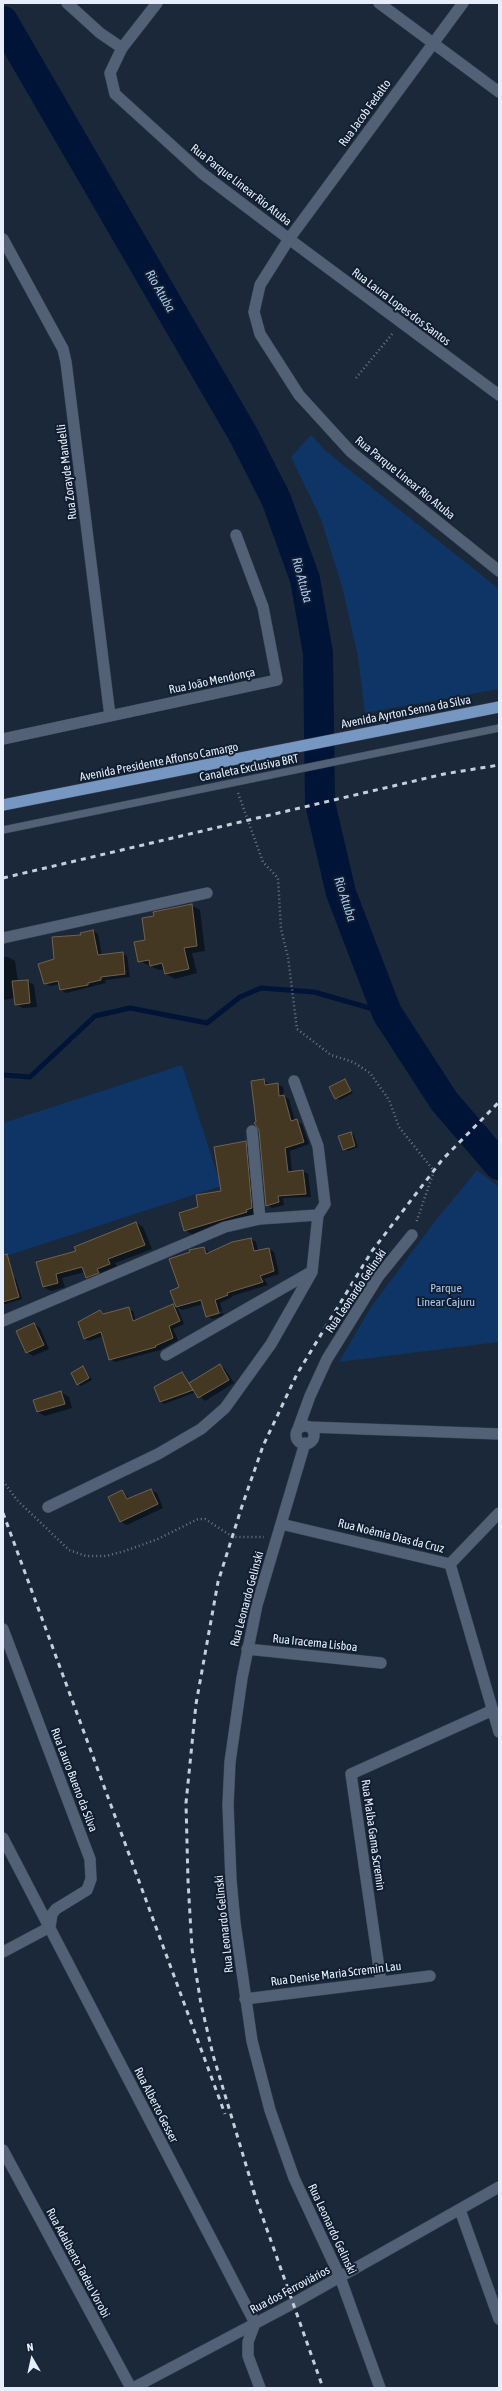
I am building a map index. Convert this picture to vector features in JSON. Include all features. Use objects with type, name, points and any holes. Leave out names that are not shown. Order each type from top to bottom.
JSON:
[{"type":"main road","name":"Avenida Ayrton Senna da Silva","points":[[319,743],[499,707]]},
{"type":"main road","name":"Avenida Presidente Affonso Camargo","points":[[3,805],[319,743]]},
{"type":"street","points":[[67,3],[100,34],[122,48]]},
{"type":"street","name":"Rua Parque Linear Rio Atuba","points":[[157,3],[122,48],[110,73],[115,94],[204,174],[289,239],[260,285],[254,312],[260,334],[299,395],[351,452],[499,571]]},
{"type":"street","points":[[379,3],[499,92]]},
{"type":"street","name":"Rua Jacob Fedalto","points":[[289,239],[463,3]]},
{"type":"street","name":"Rua Zorayde Mandelli","points":[[3,238],[62,349],[66,362],[110,716]]},
{"type":"street","name":"Rua Laura Lopes dos Santos","points":[[289,239],[499,394]]},
{"type":"street","name":"Rua João Mendonça","points":[[3,739],[278,680],[263,607],[236,535]]},
{"type":"street","points":[[3,938],[207,893]]},
{"type":"street","points":[[48,1507],[158,1454],[201,1428],[224,1408],[271,1344],[312,1272],[318,1215],[326,1204],[318,1146],[294,1081]]},
{"type":"street","points":[[252,1131],[260,1219]]},
{"type":"street","points":[[3,1321],[225,1227],[260,1219],[318,1215]]},
{"type":"street","name":"Rua Leonardo Gelinski","points":[[380,2388],[340,2277],[297,2185],[281,2142],[260,2075],[245,1999],[234,1916],[228,1805],[235,1719],[247,1649],[257,1604],[305,1443],[298,1439],[296,1434],[304,1428],[310,1396],[327,1359],[378,1277],[412,1235]]},
{"type":"street","points":[[166,1356],[312,1272]]},
{"type":"street","points":[[304,1428],[499,1434]]},
{"type":"street","name":"Rua Noêmia Dias da Cruz","points":[[281,1524],[450,1564],[499,1513]]},
{"type":"street","points":[[450,1564],[499,1732]]},
{"type":"street","name":"Rua Lauro Bueno da Silva","points":[[3,1629],[90,1859],[91,1879],[87,1890],[56,1909],[52,1914],[50,1927]]},
{"type":"street","name":"Rua Iracema Lisboa","points":[[247,1649],[381,1663]]},
{"type":"street","name":"Rua Malba Gama Scremin","points":[[381,1982],[351,1774],[493,1710]]},
{"type":"street","name":"Rua Alberto Gesser","points":[[3,1838],[255,2323]]},
{"type":"street","points":[[3,1952],[50,1927]]},
{"type":"street","name":"Rua Denise Maria Scremin Lau","points":[[245,1999],[430,1976]]},
{"type":"street","name":"Rua Adalberto Tadeu Vorobi","points":[[3,2150],[132,2388]]},
{"type":"street","name":"Rua dos Ferroviários","points":[[132,2388],[340,2277],[499,2188]]},
{"type":"street","points":[[460,2210],[499,2319]]},
{"type":"street","points":[[255,2323],[248,2342],[248,2356],[260,2388]]},
{"type":"lane","name":"Canaleta Exclusiva BRT","points":[[3,830],[499,728]]},
{"type":"path","points":[[356,378],[401,323]]},
{"type":"path","points":[[234,782],[263,862],[278,878],[281,929],[288,957],[297,1029],[331,1055],[353,1062],[370,1073],[389,1100],[399,1127],[434,1171],[412,1235]]},
{"type":"path","points":[[3,1481],[17,1500],[69,1550],[86,1556],[106,1556],[125,1551],[158,1539],[198,1519],[205,1519],[233,1537],[277,1537]]},
{"type":"green space","points":[[311,435],[327,452],[499,589],[499,689],[365,713],[358,657],[343,590],[321,519],[291,457]]},
{"type":"green space","points":[[182,1065],[221,1186],[3,1257],[3,1123]]},
{"type":"green space","name":"Parque Linear Cajuru","points":[[477,1170],[499,1187],[499,1342],[339,1362],[371,1307],[436,1220]]},
{"type":"building","points":[[192,904],[197,946],[184,948],[189,969],[165,974],[162,963],[150,966],[149,960],[138,962],[134,942],[145,940],[142,918],[154,916],[153,912]]},
{"type":"building","points":[[93,930],[98,955],[123,952],[125,974],[101,977],[101,980],[88,983],[88,985],[60,990],[58,981],[44,984],[38,964],[54,959],[52,937],[81,935],[80,933]]},
{"type":"building","points":[[28,980],[30,1003],[15,1005],[12,981]]},
{"type":"building","points":[[264,1079],[265,1085],[278,1083],[279,1096],[284,1095],[291,1121],[297,1119],[304,1142],[285,1148],[288,1172],[303,1170],[306,1194],[278,1196],[279,1202],[266,1206],[259,1130],[254,1123],[256,1122],[251,1081]]},
{"type":"building","points":[[345,1079],[351,1091],[335,1099],[329,1087]]},
{"type":"building","points":[[351,1132],[355,1146],[343,1150],[338,1136]]},
{"type":"building","points":[[246,1141],[252,1208],[246,1210],[247,1212],[184,1231],[179,1213],[198,1207],[196,1195],[221,1191],[214,1147]]},
{"type":"building","points":[[136,1222],[145,1245],[108,1259],[110,1264],[97,1269],[99,1273],[86,1278],[82,1267],[56,1274],[58,1283],[43,1287],[36,1262],[76,1251],[74,1247]]},
{"type":"building","points":[[251,1238],[254,1251],[269,1248],[274,1271],[260,1276],[263,1282],[227,1293],[228,1295],[215,1300],[219,1313],[206,1317],[201,1300],[176,1307],[170,1291],[179,1287],[169,1259],[190,1252],[189,1250],[204,1247],[206,1254],[232,1242]]},
{"type":"building","points":[[7,1254],[19,1297],[3,1302],[3,1255]]},
{"type":"building","points":[[173,1304],[180,1321],[169,1326],[173,1338],[155,1346],[156,1347],[109,1360],[101,1332],[84,1339],[78,1322],[100,1310],[103,1314],[129,1307],[133,1321]]},
{"type":"building","points":[[34,1323],[44,1345],[26,1353],[16,1331]]},
{"type":"building","points":[[220,1364],[229,1380],[198,1398],[189,1383]]},
{"type":"building","points":[[83,1366],[89,1378],[77,1385],[71,1373]]},
{"type":"building","points":[[182,1372],[193,1390],[160,1402],[154,1387]]},
{"type":"building","points":[[61,1391],[65,1404],[37,1412],[33,1400]]},
{"type":"building","points":[[151,1489],[158,1504],[120,1522],[108,1497],[122,1490],[127,1499]]},
{"type":"waterway","name":"Rio Atuba","points":[[3,21],[244,436],[276,499],[305,579],[318,653],[320,803],[341,893],[387,1013],[444,1101],[499,1165]]},
{"type":"waterway","points":[[3,1075],[30,1077],[95,1016],[130,1008],[207,1023],[240,997],[261,988],[314,992],[387,1013]]},
{"type":"railway","points":[[3,878],[444,774],[499,765]]},
{"type":"railway","points":[[255,2195],[213,2055],[201,2004],[192,1949],[188,1881],[186,1803],[196,1704],[218,1582],[263,1446],[297,1374],[372,1251],[442,1160],[499,1102]]},
{"type":"railway","points":[[3,1513],[225,2114]]},
{"type":"railway","points":[[253,2190],[323,2388]]}]
